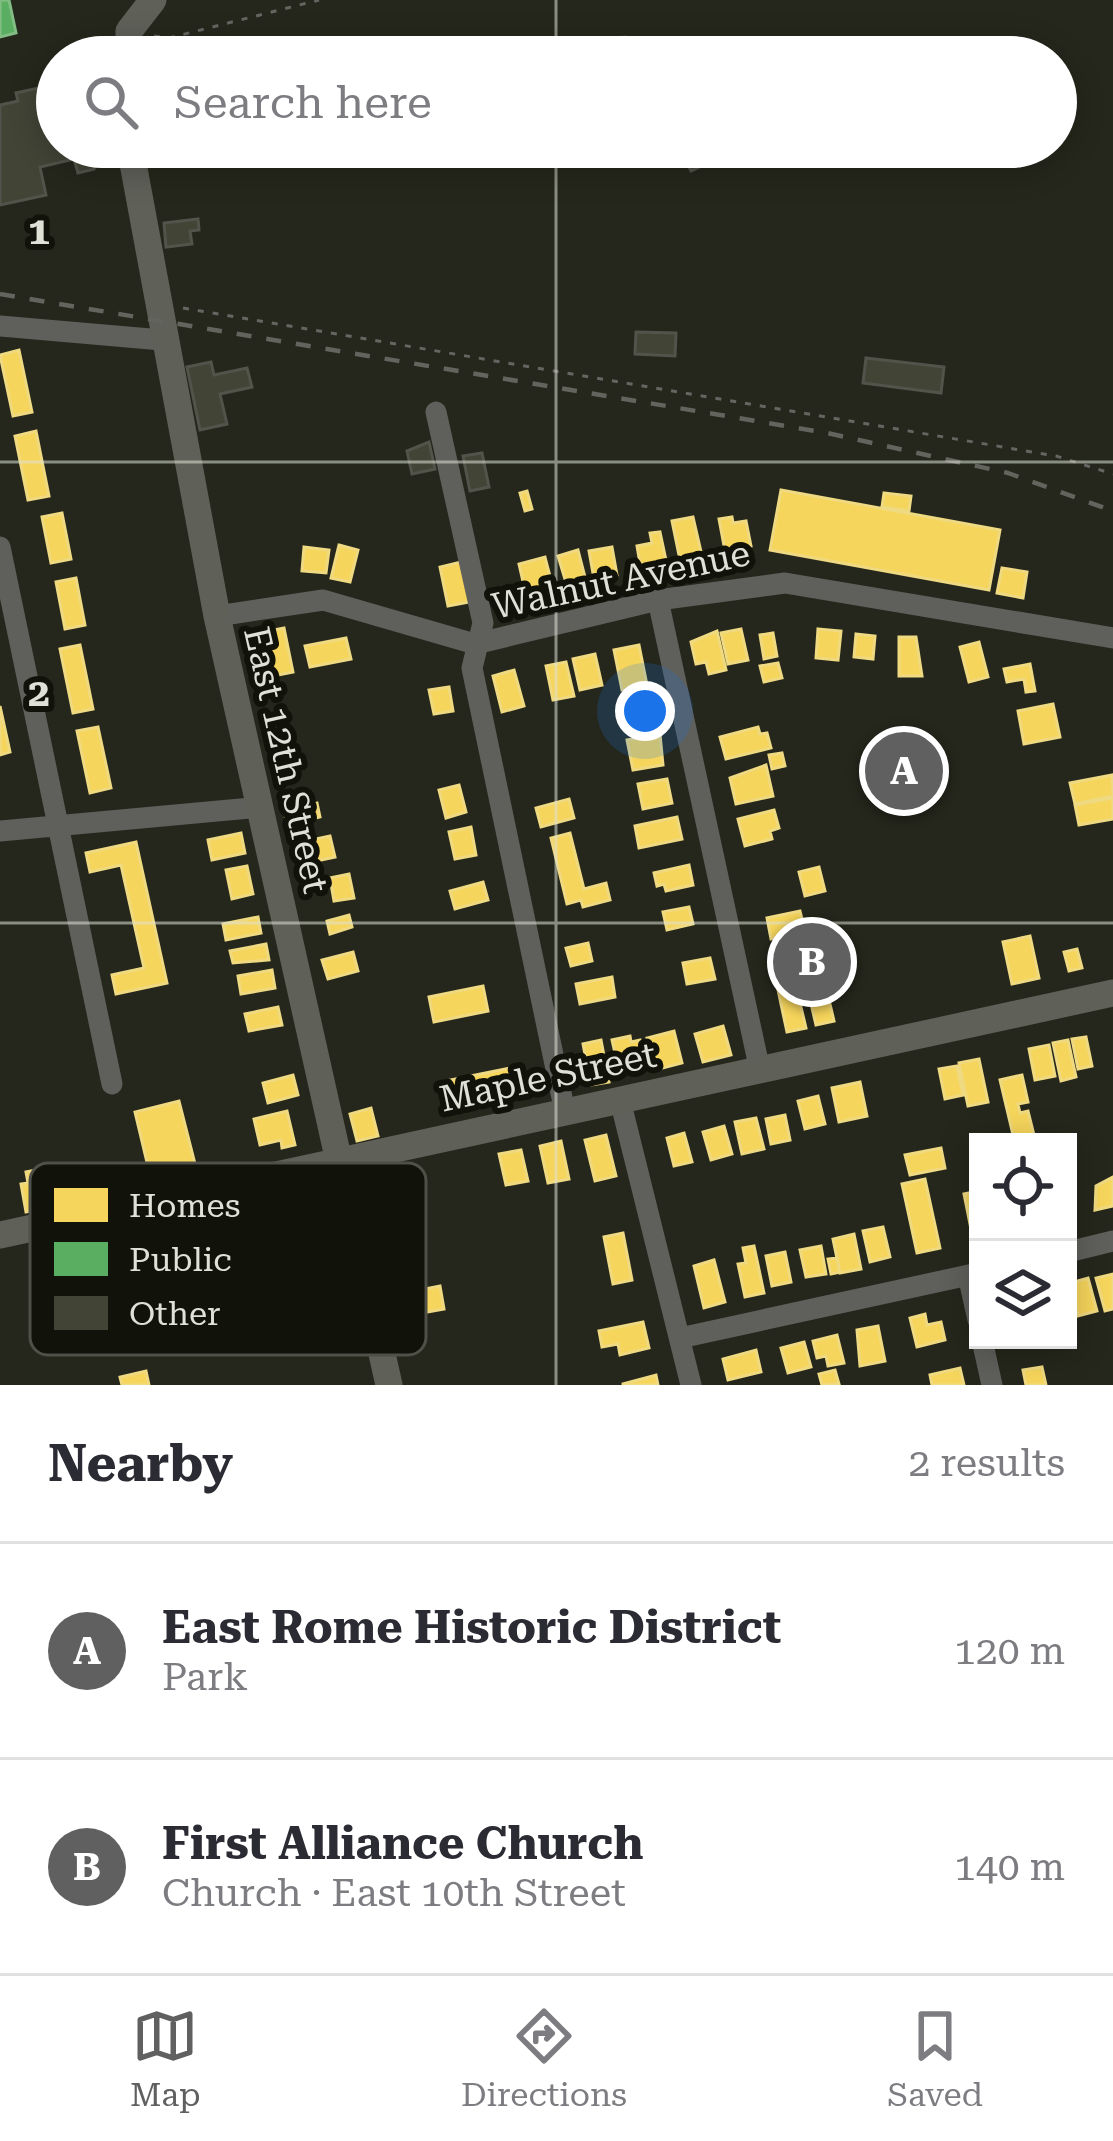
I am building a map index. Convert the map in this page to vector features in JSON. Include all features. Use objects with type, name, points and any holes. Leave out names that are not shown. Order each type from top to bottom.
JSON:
[{"type":"main road","points":[[133,36],[153,0]]},
{"type":"main road","name":"East 12th Street","points":[[134,168],[217,616],[336,1163]]},
{"type":"main road","name":"Maple Street","points":[[317,1163],[1113,993]]},
{"type":"main road","name":"Maple Street","points":[[0,1235],[30,1228]]},
{"type":"main road","name":"East 12th Street","points":[[382,1355],[389,1385]]},
{"type":"street","points":[[0,326],[162,340]]},
{"type":"street","points":[[436,412],[483,623],[472,668],[565,1112]]},
{"type":"street","points":[[0,547],[8,621],[112,1084]]},
{"type":"street","name":"Walnut Avenue","points":[[217,616],[323,600],[475,644],[658,600],[785,583],[1113,638]]},
{"type":"street","points":[[658,600],[759,1066]]},
{"type":"street","points":[[0,831],[261,807]]},
{"type":"street","points":[[620,1100],[691,1385]]},
{"type":"street","points":[[1077,1250],[1113,1241]]},
{"type":"street","points":[[680,1338],[969,1275]]},
{"type":"street","points":[[984,1349],[992,1385]]},
{"type":"path","points":[[177,36],[319,0]]},
{"type":"path","points":[[157,304],[1056,455],[1113,474]]},
{"type":"building: Homes","points":[[19,350],[32,412],[13,416],[0,355]]},
{"type":"building: Homes","points":[[36,431],[49,496],[28,500],[15,436]]},
{"type":"building: Homes","points":[[781,490],[1000,530],[989,590],[770,550]]},
{"type":"building: Homes","points":[[527,491],[532,509],[525,511],[520,493]]},
{"type":"building: Homes","points":[[884,493],[911,496],[909,511],[882,507]]},
{"type":"building: Homes","points":[[62,513],[71,559],[51,563],[42,517]]},
{"type":"building: Homes","points":[[693,517],[702,556],[680,560],[672,521]]},
{"type":"building: Homes","points":[[732,517],[733,523],[746,521],[751,546],[725,551],[719,519]]},
{"type":"building: Homes","points":[[660,532],[667,565],[640,564],[637,546],[652,543],[650,533]]},
{"type":"building: Homes","points":[[339,545],[358,550],[350,582],[331,578]]},
{"type":"building: Homes","points":[[304,547],[329,550],[326,573],[302,571]]},
{"type":"building: Homes","points":[[612,547],[617,575],[594,579],[589,551]]},
{"type":"building: Homes","points":[[578,550],[586,581],[567,586],[558,556]]},
{"type":"building: Homes","points":[[545,557],[553,588],[526,595],[519,564]]},
{"type":"building: Homes","points":[[465,561],[474,601],[448,606],[440,567]]},
{"type":"building: Homes","points":[[1002,568],[1027,572],[1023,598],[997,593]]},
{"type":"building: Homes","points":[[76,578],[85,625],[65,629],[56,582]]},
{"type":"building: Homes","points":[[284,628],[293,672],[273,676],[264,632]]},
{"type":"building: Homes","points":[[741,629],[748,660],[728,664],[721,633]]},
{"type":"building: Homes","points":[[818,629],[841,631],[838,660],[816,658]]},
{"type":"building: Homes","points":[[717,631],[726,670],[709,674],[706,662],[696,664],[691,642]]},
{"type":"building: Homes","points":[[773,633],[777,656],[764,659],[760,635]]},
{"type":"building: Homes","points":[[260,634],[262,649],[250,651],[247,636]]},
{"type":"building: Homes","points":[[856,634],[875,636],[873,659],[854,657]]},
{"type":"building: Homes","points":[[899,637],[916,637],[922,676],[899,676]]},
{"type":"building: Homes","points":[[346,638],[351,659],[310,667],[305,646]]},
{"type":"building: Homes","points":[[979,642],[988,677],[969,682],[960,647]]},
{"type":"building: Homes","points":[[80,645],[93,709],[73,713],[60,649]]},
{"type":"building: Homes","points":[[639,645],[647,685],[622,690],[614,650]]},
{"type":"building: Homes","points":[[595,654],[602,685],[580,690],[573,659]]},
{"type":"building: Homes","points":[[566,662],[574,696],[553,700],[546,666]]},
{"type":"building: Homes","points":[[778,663],[782,678],[764,682],[760,666]]},
{"type":"building: Homes","points":[[1030,664],[1035,691],[1026,692],[1024,679],[1007,682],[1004,669]]},
{"type":"building: Homes","points":[[514,670],[524,706],[502,712],[493,676]]},
{"type":"building: Homes","points":[[449,687],[453,711],[434,714],[429,690]]},
{"type":"building: Homes","points":[[651,695],[657,722],[633,727],[628,704]]},
{"type":"building: Homes","points":[[1053,704],[1060,737],[1024,744],[1018,711]]},
{"type":"building: Homes","points":[[0,706],[10,752],[0,755]]},
{"type":"building: Homes","points":[[98,727],[111,788],[90,793],[77,731]]},
{"type":"building: Homes","points":[[758,727],[760,734],[767,733],[771,748],[726,759],[720,737]]},
{"type":"building: Homes","points":[[660,734],[663,765],[633,770],[627,740]]},
{"type":"building: Homes","points":[[782,753],[785,766],[772,769],[769,755]]},
{"type":"building: Homes","points":[[766,765],[773,796],[736,804],[730,778]]},
{"type":"building: Homes","points":[[1112,775],[1113,796],[1075,804],[1070,783]]},
{"type":"building: Homes","points":[[667,779],[672,803],[643,809],[638,784]]},
{"type":"building: Homes","points":[[459,785],[466,812],[446,818],[439,790]]},
{"type":"building: Homes","points":[[1113,798],[1113,819],[1079,825],[1075,805]]},
{"type":"building: Homes","points":[[569,799],[574,818],[541,827],[536,808]]},
{"type":"building: Homes","points":[[317,803],[320,817],[288,825],[284,812]]},
{"type":"building: Homes","points":[[774,810],[779,828],[770,831],[772,839],[745,846],[738,819]]},
{"type":"building: Homes","points":[[677,817],[682,839],[639,848],[635,826]]},
{"type":"building: Homes","points":[[471,827],[476,855],[455,859],[449,832]]},
{"type":"building: Homes","points":[[241,833],[245,853],[212,860],[208,840]]},
{"type":"building: Homes","points":[[570,833],[584,889],[606,883],[610,900],[583,907],[581,900],[567,904],[551,838]]},
{"type":"building: Homes","points":[[330,836],[335,857],[307,863],[302,842]]},
{"type":"building: Homes","points":[[136,842],[167,983],[116,994],[112,975],[144,968],[121,865],[90,872],[86,853]]},
{"type":"building: Homes","points":[[689,865],[693,885],[666,891],[664,884],[657,886],[654,873]]},
{"type":"building: Homes","points":[[247,866],[253,894],[232,899],[226,870]]},
{"type":"building: Homes","points":[[819,867],[825,891],[805,896],[799,872]]},
{"type":"building: Homes","points":[[349,874],[354,898],[334,901],[330,878]]},
{"type":"building: Homes","points":[[483,882],[488,900],[455,909],[450,891]]},
{"type":"building: Homes","points":[[689,907],[693,924],[667,930],[663,912]]},
{"type":"building: Homes","points":[[800,911],[805,931],[771,939],[767,918]]},
{"type":"building: Homes","points":[[349,915],[352,927],[330,934],[327,921]]},
{"type":"building: Homes","points":[[258,917],[261,933],[226,940],[223,924]]},
{"type":"building: Homes","points":[[1030,936],[1039,978],[1012,984],[1003,942]]},
{"type":"building: Homes","points":[[588,943],[592,961],[571,966],[566,948]]},
{"type":"building: Homes","points":[[266,944],[269,960],[233,963],[230,951]]},
{"type":"building: Homes","points":[[1077,949],[1082,968],[1069,971],[1064,952]]},
{"type":"building: Homes","points":[[353,952],[358,971],[328,979],[322,960]]},
{"type":"building: Homes","points":[[710,958],[715,979],[687,984],[683,963]]},
{"type":"building: Homes","points":[[272,970],[275,988],[241,994],[238,976]]},
{"type":"building: Homes","points":[[612,977],[615,997],[580,1004],[576,984]]},
{"type":"building: Homes","points":[[483,986],[488,1011],[434,1022],[429,997]]},
{"type":"building: Homes","points":[[796,986],[806,1028],[787,1032],[778,990]]},
{"type":"building: Homes","points":[[826,987],[834,1021],[816,1025],[808,991]]},
{"type":"building: Homes","points":[[278,1007],[282,1025],[249,1031],[245,1014]]},
{"type":"building: Homes","points":[[723,1026],[731,1055],[703,1062],[695,1034]]},
{"type":"building: Homes","points":[[674,1031],[682,1063],[655,1070],[647,1038]]},
{"type":"building: Homes","points":[[630,1036],[631,1042],[640,1040],[646,1069],[620,1075],[612,1040]]},
{"type":"building: Homes","points":[[1086,1037],[1092,1066],[1078,1069],[1072,1039]]},
{"type":"building: Homes","points":[[601,1040],[609,1082],[591,1085],[583,1044]]},
{"type":"building: Homes","points":[[1068,1040],[1076,1077],[1061,1081],[1053,1043]]},
{"type":"building: Homes","points":[[1049,1045],[1055,1076],[1035,1080],[1029,1049]]},
{"type":"building: Homes","points":[[979,1059],[988,1102],[968,1106],[959,1063]]},
{"type":"building: Homes","points":[[520,1066],[524,1086],[450,1102],[446,1081]]},
{"type":"building: Homes","points":[[957,1066],[963,1095],[945,1099],[939,1069]]},
{"type":"building: Homes","points":[[293,1075],[298,1095],[268,1103],[263,1083]]},
{"type":"building: Homes","points":[[1022,1075],[1028,1102],[1018,1104],[1020,1113],[1028,1111],[1034,1133],[1013,1133],[1000,1080]]},
{"type":"building: Homes","points":[[860,1082],[867,1116],[839,1122],[832,1088]]},
{"type":"building: Homes","points":[[818,1096],[825,1124],[805,1129],[798,1101]]},
{"type":"building: Homes","points":[[179,1101],[195,1163],[147,1163],[135,1112]]},
{"type":"building: Homes","points":[[371,1108],[378,1136],[357,1141],[350,1114]]},
{"type":"building: Homes","points":[[287,1111],[295,1145],[282,1148],[281,1140],[260,1145],[254,1119]]},
{"type":"building: Homes","points":[[785,1115],[790,1140],[771,1144],[766,1119]]},
{"type":"building: Homes","points":[[756,1118],[764,1149],[742,1154],[735,1122]]},
{"type":"building: Homes","points":[[724,1126],[732,1154],[711,1160],[703,1132]]},
{"type":"building: Homes","points":[[684,1133],[692,1162],[674,1166],[667,1138]]},
{"type":"building: Homes","points":[[606,1135],[616,1176],[595,1181],[585,1140]]},
{"type":"building: Homes","points":[[561,1141],[569,1179],[548,1183],[540,1146]]},
{"type":"building: Homes","points":[[941,1148],[945,1168],[910,1175],[905,1155]]},
{"type":"building: Homes","points":[[521,1150],[528,1181],[506,1185],[499,1154]]},
{"type":"building: Homes","points":[[30,1171],[30,1211],[26,1212],[21,1184],[28,1183],[26,1172]]},
{"type":"building: Homes","points":[[1113,1177],[1113,1206],[1095,1210],[1096,1186]]},
{"type":"building: Homes","points":[[925,1179],[940,1248],[917,1253],[902,1184]]},
{"type":"building: Homes","points":[[883,1227],[890,1257],[870,1262],[863,1231]]},
{"type":"building: Homes","points":[[623,1233],[632,1280],[613,1284],[604,1237]]},
{"type":"building: Homes","points":[[854,1234],[861,1269],[840,1273],[833,1239]]},
{"type":"building: Homes","points":[[754,1246],[764,1293],[745,1297],[738,1264],[746,1263],[743,1248]]},
{"type":"building: Homes","points":[[821,1246],[826,1274],[806,1277],[800,1250]]},
{"type":"building: Homes","points":[[785,1252],[791,1282],[772,1286],[766,1256]]},
{"type":"building: Homes","points":[[837,1258],[840,1272],[831,1274],[828,1259]]},
{"type":"building: Homes","points":[[714,1260],[725,1302],[704,1308],[694,1266]]},
{"type":"building: Homes","points":[[1113,1274],[1113,1309],[1105,1311],[1096,1278]]},
{"type":"building: Homes","points":[[1088,1278],[1097,1311],[1078,1316],[1077,1281]]},
{"type":"building: Homes","points":[[440,1286],[444,1309],[426,1312],[426,1289]]},
{"type":"building: Homes","points":[[925,1314],[927,1325],[941,1322],[945,1340],[917,1347],[910,1318]]},
{"type":"building: Homes","points":[[643,1322],[649,1348],[620,1355],[618,1344],[602,1347],[599,1331]]},
{"type":"building: Homes","points":[[878,1326],[885,1361],[860,1366],[857,1330]]},
{"type":"building: Homes","points":[[837,1335],[844,1363],[828,1366],[826,1356],[817,1358],[813,1341]]},
{"type":"building: Homes","points":[[804,1342],[811,1367],[788,1373],[781,1348]]},
{"type":"building: Homes","points":[[756,1350],[761,1372],[728,1380],[723,1359]]},
{"type":"building: Homes","points":[[1042,1367],[1046,1385],[1026,1385],[1023,1370]]},
{"type":"building: Homes","points":[[960,1368],[964,1385],[932,1385],[930,1375]]},
{"type":"building: Homes","points":[[835,1370],[839,1384],[822,1385],[819,1374]]},
{"type":"building: Homes","points":[[146,1371],[149,1385],[122,1385],[120,1377]]},
{"type":"building: Homes","points":[[656,1375],[658,1385],[623,1385],[623,1384]]},
{"type":"building: Public","points":[[0,0],[9,0],[16,33],[0,37]]},
{"type":"building: Other","points":[[36,89],[36,168],[40,168],[46,195],[0,205],[0,105],[18,101],[16,93]]},
{"type":"building: Other","points":[[198,219],[199,230],[190,231],[192,244],[166,247],[164,223]]},
{"type":"building: Other","points":[[636,332],[676,333],[675,356],[635,354]]},
{"type":"building: Other","points":[[866,358],[944,367],[941,393],[863,383]]},
{"type":"building: Other","points":[[211,362],[214,375],[247,368],[252,387],[220,394],[227,424],[200,430],[187,367]]},
{"type":"building: Other","points":[[429,442],[435,469],[412,474],[407,451]]},
{"type":"building: Other","points":[[482,453],[489,487],[470,491],[463,456]]},
{"type":"railway","points":[[0,294],[827,433],[1008,473],[1113,511]]},
{"type":"place","name":"East Rome Historic District","points":[[904,771]]},
{"type":"place","name":"First Alliance Church","points":[[812,962]]}]
